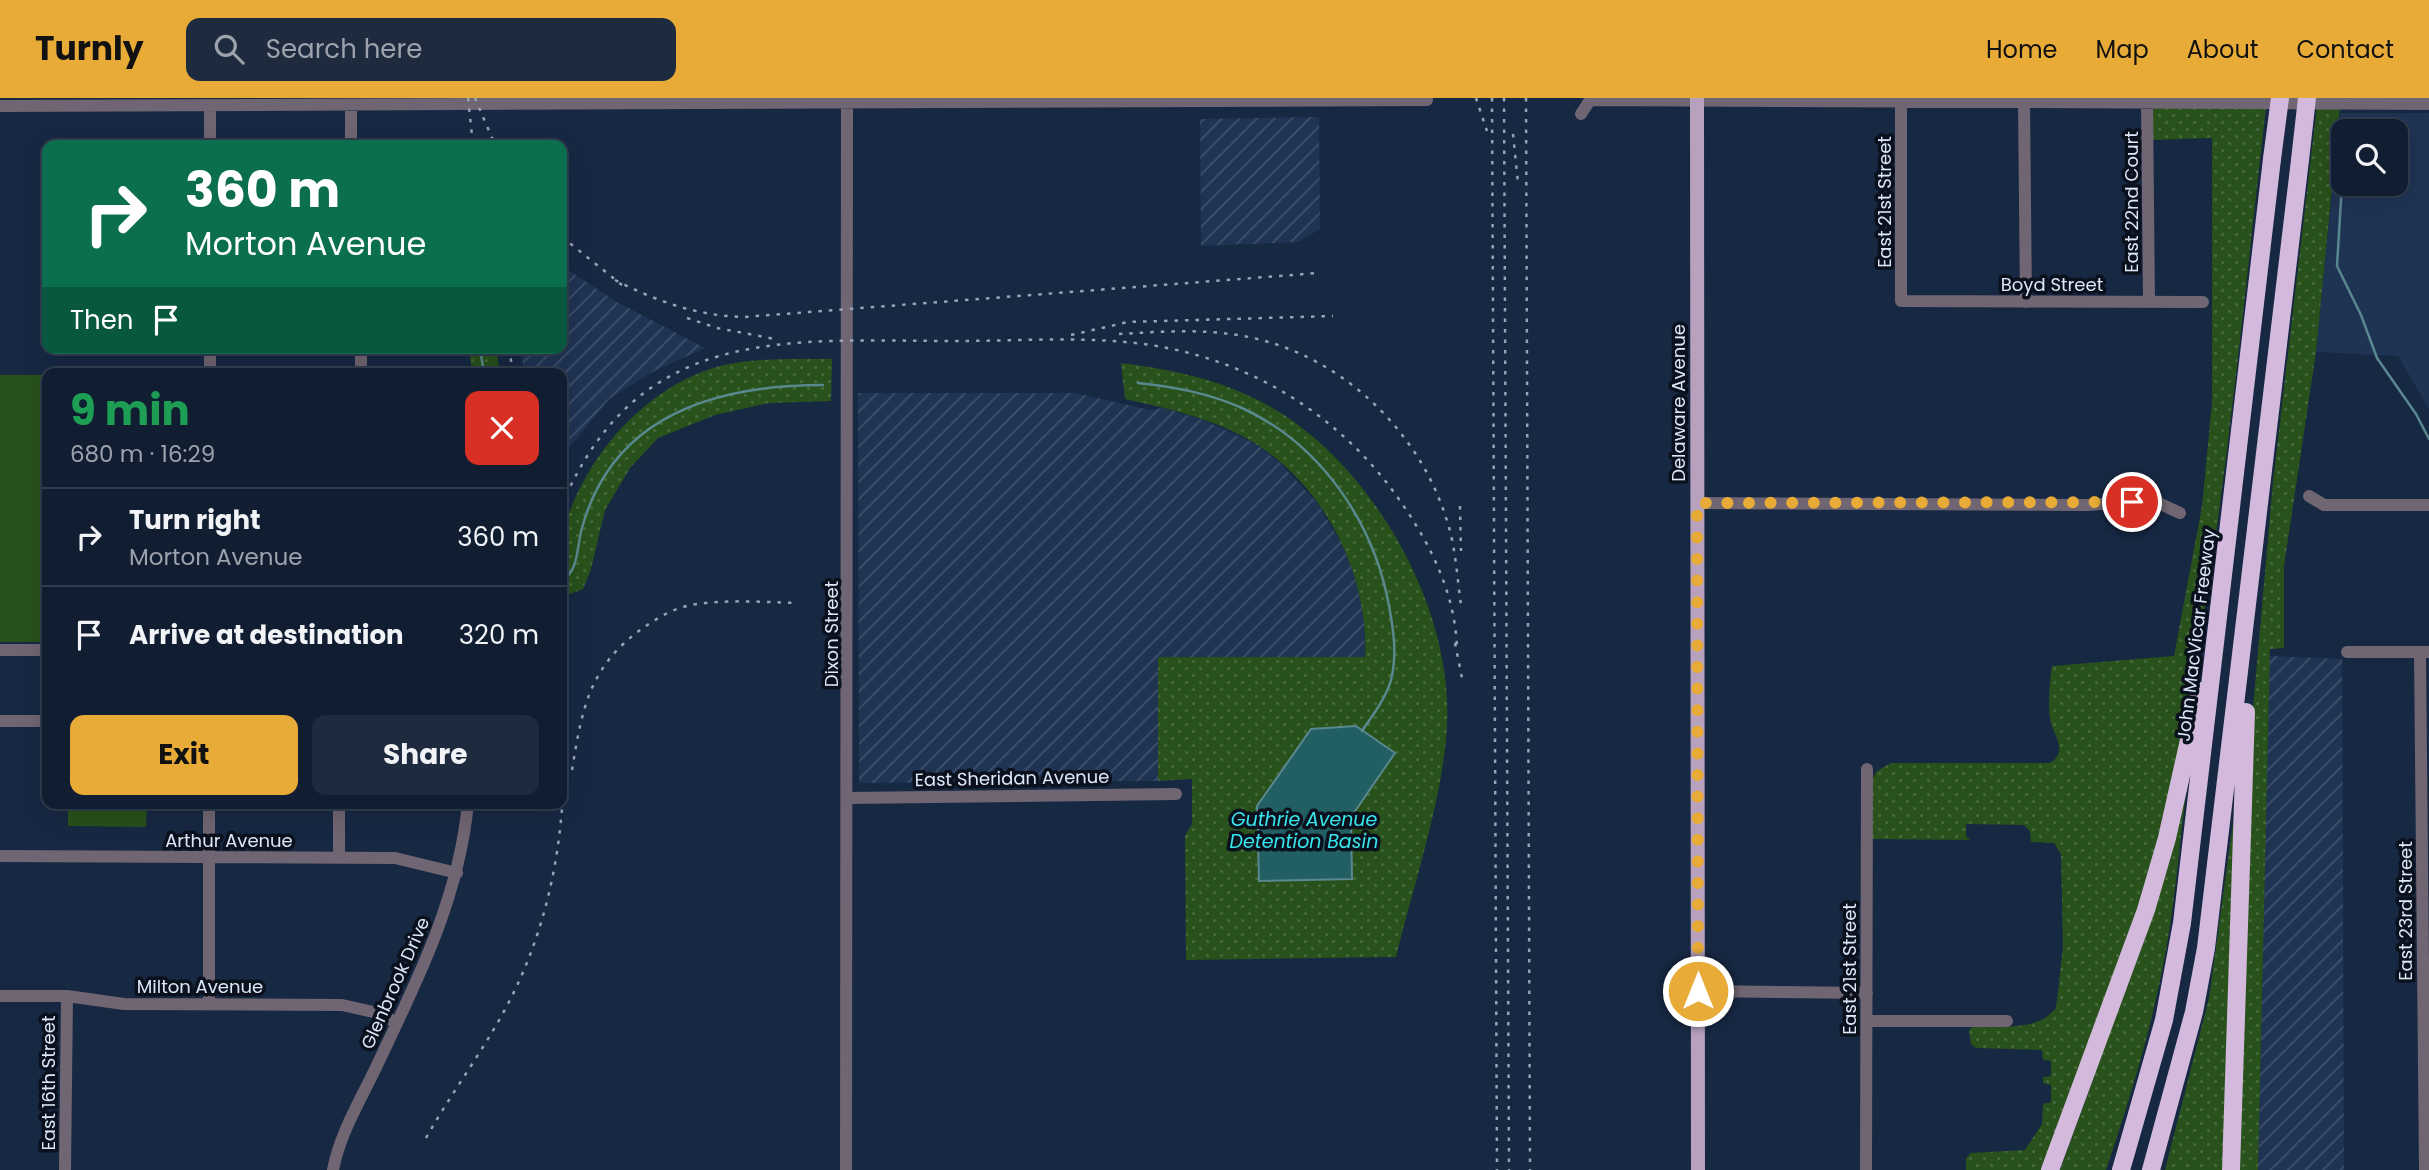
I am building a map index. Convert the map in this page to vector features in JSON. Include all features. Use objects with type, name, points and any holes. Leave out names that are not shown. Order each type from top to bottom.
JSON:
[{"type":"highway","name":"John MacVicar Freeway","points":[[2122,1166],[2164,1020],[2182,923],[2280,98]]},
{"type":"highway","points":[[2152,1166],[2194,1012],[2206,948],[2248,617],[2307,98]]},
{"type":"highway","points":[[2050,1170],[2147,911],[2168,838],[2219,613]]},
{"type":"highway","points":[[2231,1170],[2248,617]]},
{"type":"main road","name":"Delaware Avenue","points":[[1697,100],[1698,1170]]},
{"type":"street","points":[[0,106],[1427,100]]},
{"type":"street","points":[[1581,114],[1590,100],[2429,104]]},
{"type":"street","name":"Dixon Street","points":[[846,1170],[847,101]]},
{"type":"street","name":"East 21st Street","points":[[1901,102],[1901,302]]},
{"type":"street","points":[[2024,102],[2026,302]]},
{"type":"street","name":"East 22nd Court","points":[[2147,103],[2149,302]]},
{"type":"street","points":[[210,105],[210,140]]},
{"type":"street","points":[[351,105],[351,140]]},
{"type":"street","name":"Boyd Street","points":[[1901,302],[2203,302]]},
{"type":"street","points":[[2309,496],[2324,505],[2429,505]]},
{"type":"street","points":[[1697,503],[2086,505],[2154,501],[2180,513]]},
{"type":"street","points":[[0,650],[42,650]]},
{"type":"street","points":[[2347,652],[2425,652]]},
{"type":"street","name":"East 23rd Street","points":[[2425,652],[2425,1170]]},
{"type":"street","points":[[0,721],[42,721]]},
{"type":"street","name":"East 21st Street","points":[[1866,1170],[1867,769]]},
{"type":"street","name":"East Sheridan Avenue","points":[[848,798],[1176,794]]},
{"type":"street","points":[[209,809],[209,1003]]},
{"type":"street","points":[[339,809],[339,857]]},
{"type":"street","name":"Glenbrook Drive","points":[[332,1170],[343,1138],[444,917],[457,873],[467,809]]},
{"type":"street","name":"Arthur Avenue","points":[[0,856],[395,858],[457,873]]},
{"type":"street","points":[[1698,991],[1867,993]]},
{"type":"street","name":"Milton Avenue","points":[[0,996],[66,996],[124,1004],[209,1003],[355,1007],[397,1023]]},
{"type":"street","name":"East 16th Street","points":[[65,1170],[66,996]]},
{"type":"street","points":[[1867,1021],[2007,1021]]},
{"type":"shaded area","points":[[2340,113],[2429,113],[2429,409],[2398,356],[2316,352],[2332,196],[2408,196],[2408,119],[2339,119]]},
{"type":"shaded area","points":[[1319,117],[1320,229],[1299,242],[1201,246],[1200,119]]},
{"type":"shaded area","points":[[567,269],[617,302],[705,348],[656,370],[609,399],[567,451],[567,368],[523,368],[522,354],[567,354]]},
{"type":"shaded area","points":[[858,393],[1075,393],[1150,410],[1164,408],[1203,420],[1256,444],[1280,463],[1318,504],[1343,546],[1355,573],[1364,617],[1365,657],[1158,657],[1158,781],[859,783]]},
{"type":"shaded area","points":[[2269,656],[2342,659],[2344,1170],[2258,1170]]},
{"type":"green space","points":[[2317,106],[2340,107],[2339,119],[2331,119],[2331,196],[2316,352],[2284,566],[2284,648],[2270,649],[2258,1170],[2239,1170],[2253,708],[2273,482]]},
{"type":"green space","points":[[2266,107],[2210,578],[2177,764],[2156,857],[2047,1170],[1966,1170],[1966,1158],[1971,1153],[2025,1150],[2042,1124],[2043,1104],[2051,1102],[2051,1085],[2043,1083],[2043,1077],[2051,1076],[2051,1061],[2043,1060],[2042,1050],[1976,1048],[1971,1044],[1969,1030],[1974,1026],[2007,1027],[2029,1024],[2048,1016],[2056,1008],[2063,947],[2061,854],[2054,843],[2031,842],[2030,831],[2024,825],[1966,824],[1966,836],[1970,840],[1870,839],[1873,778],[1877,771],[1891,763],[2050,763],[2059,749],[2049,710],[2052,666],[2174,656],[2202,506],[2212,402],[2212,138],[2153,140],[2153,112],[2154,108]]},
{"type":"green space","points":[[470,354],[497,354],[499,368],[471,368]]},
{"type":"green space","points":[[786,359],[832,359],[831,401],[769,403],[715,415],[658,438],[630,468],[605,510],[591,569],[583,589],[567,595],[567,519],[586,477],[619,431],[639,411],[684,380],[725,365]]},
{"type":"green space","points":[[1121,363],[1163,369],[1224,385],[1281,413],[1316,439],[1348,471],[1377,508],[1402,549],[1422,592],[1437,636],[1446,680],[1447,724],[1445,752],[1434,810],[1396,957],[1186,960],[1185,836],[1192,824],[1192,779],[1158,781],[1158,657],[1365,657],[1364,626],[1360,596],[1351,566],[1322,509],[1303,484],[1281,462],[1241,435],[1192,416],[1125,399]]},
{"type":"green space","points":[[0,375],[42,375],[42,642],[0,642]]},
{"type":"green space","points":[[2187,786],[2162,973],[2141,1058],[2106,1170],[2060,1170],[2094,1077]]},
{"type":"green space","points":[[2235,808],[2225,1170],[2165,1170],[2209,998]]},
{"type":"green space","points":[[68,809],[147,809],[146,827],[68,826]]},
{"type":"water","name":"Guthrie Avenue Detention Basin","points":[[1356,726],[1395,753],[1351,817],[1352,879],[1259,881],[1257,806],[1311,729]]},
{"type":"waterway","points":[[2341,196],[2337,266],[2361,315],[2377,358],[2416,414],[2429,439]]},
{"type":"waterway","points":[[481,354],[483,368]]},
{"type":"waterway","points":[[1138,383],[1191,391],[1242,408],[1270,423],[1296,442],[1340,489],[1357,516],[1382,575],[1393,634],[1394,662],[1389,687],[1362,731]]},
{"type":"waterway","points":[[567,577],[572,571],[582,528],[597,489],[618,458],[644,433],[675,414],[709,400],[745,391],[823,385]]},
{"type":"railway","points":[[468,98],[472,140]]},
{"type":"railway","points":[[475,98],[493,140]]},
{"type":"railway","points":[[1476,98],[1487,131]]},
{"type":"railway","points":[[1492,98],[1497,1170]]},
{"type":"railway","points":[[1504,98],[1509,1170]]},
{"type":"railway","points":[[1526,98],[1530,1170]]},
{"type":"railway","points":[[1513,134],[1518,183]]},
{"type":"railway","points":[[567,241],[622,285]]},
{"type":"railway","points":[[615,280],[677,306],[710,314],[744,317],[1318,273]]},
{"type":"railway","points":[[1071,335],[1128,322],[1333,316]]},
{"type":"railway","points":[[687,318],[717,328],[775,339]]},
{"type":"railway","points":[[1119,334],[1203,332],[1230,334],[1267,342],[1302,355],[1335,373],[1366,396],[1392,423],[1415,453],[1433,486],[1450,531],[1461,605]]},
{"type":"railway","points":[[567,496],[594,445],[633,402],[676,373],[725,354],[778,345],[835,341],[1083,340],[1164,347],[1239,370],[1273,386],[1336,430],[1365,457],[1416,524],[1437,564],[1451,606],[1457,651]]},
{"type":"railway","points":[[510,354],[512,368]]},
{"type":"railway","points":[[1460,506],[1461,551]]},
{"type":"railway","points":[[572,770],[580,727],[591,690],[611,658],[643,628],[678,608],[691,605],[731,601],[798,603]]},
{"type":"railway","points":[[1455,643],[1462,678]]},
{"type":"railway","points":[[426,1138],[502,1014],[526,964],[548,897],[561,809]]},
{"type":"route","points":[[1698,991],[1697,503],[2086,505],[2132,502]]}]
